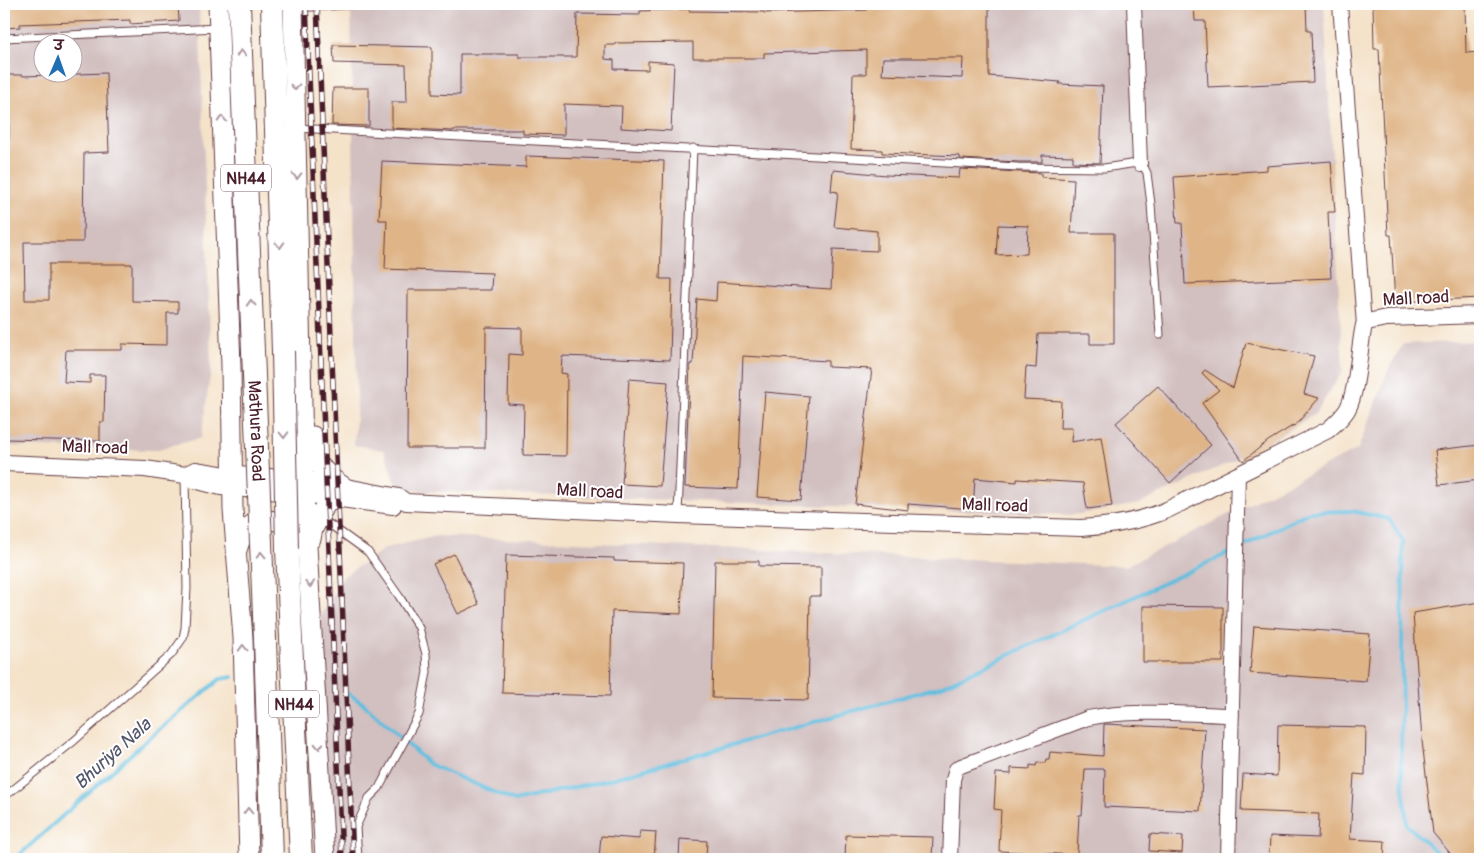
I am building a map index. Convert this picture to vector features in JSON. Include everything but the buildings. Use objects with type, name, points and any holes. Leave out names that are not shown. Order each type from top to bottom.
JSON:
[{"type":"highway","name":"Mathura Road","points":[[239,4],[272,859]]},
{"type":"highway","name":"Mathura Road","points":[[286,5],[278,157],[287,549],[301,859]]},
{"type":"main road","points":[[218,4],[231,366],[230,479],[244,666],[249,859]]},
{"type":"main road","points":[[286,5],[296,128],[304,487],[325,859]]},
{"type":"main road","points":[[223,150],[217,262],[224,448],[230,479]]},
{"type":"main road","points":[[298,249],[309,292],[312,428],[315,460],[341,493],[327,502],[312,529],[308,557]]},
{"type":"main road","points":[[231,366],[240,386],[249,394],[265,398],[276,396],[289,386],[296,374],[300,360]]},
{"type":"main road","points":[[236,551],[243,533],[252,523],[268,519],[281,522],[295,531],[302,541],[308,557]]},
{"type":"street","points":[[1134,4],[1140,164]]},
{"type":"street","points":[[1340,4],[1364,324]]},
{"type":"street","name":"Mall road","points":[[4,463],[145,469],[185,475],[194,480],[221,487],[230,479],[341,493],[399,497],[406,502],[678,515],[1071,528],[1104,526],[1147,518],[1167,510],[1328,430],[1348,408],[1353,394],[1364,324],[1371,320],[1480,315]]},
{"type":"street","points":[[1228,859],[1238,475]]},
{"type":"street","points":[[950,859],[953,780],[956,769],[1088,718],[1128,714],[1232,715]]},
{"type":"lane","points":[[286,5],[364,4]]},
{"type":"lane","points":[[4,38],[219,28]]},
{"type":"lane","points":[[296,128],[1018,167],[1104,168],[1134,163],[1140,164],[1146,170],[1150,196],[1160,335]]},
{"type":"lane","points":[[678,515],[693,148]]},
{"type":"lane","points":[[4,797],[74,741],[171,655],[183,638],[187,588],[185,475]]},
{"type":"lane","points":[[319,516],[368,552],[419,628],[426,654],[427,672],[419,714],[388,773],[369,798],[356,827],[358,859]]},
{"type":"shaded area","points":[[4,4],[199,4],[211,369],[201,438],[154,450],[4,446]]},
{"type":"shaded area","points":[[351,4],[1324,4],[1343,371],[1315,414],[1254,451],[1139,504],[1073,515],[398,490],[384,450],[354,445],[357,403]]},
{"type":"shaded area","points":[[1480,341],[1480,859],[322,859],[314,627],[344,576],[386,548],[437,536],[1126,566],[1358,449],[1389,368],[1403,344]]},
{"type":"waterway","points":[[1239,548],[1309,512],[1352,511],[1389,519],[1403,541],[1401,766],[1407,825],[1444,859]]},
{"type":"waterway","points":[[349,694],[365,705],[429,764],[514,801],[611,779],[942,686],[1233,551]]},
{"type":"waterway","name":"Bhuriya Nala","points":[[15,859],[139,747],[220,679],[233,677]]},
{"type":"railway","points":[[306,4],[342,859]]},
{"type":"railway","points":[[317,4],[353,859]]}]
